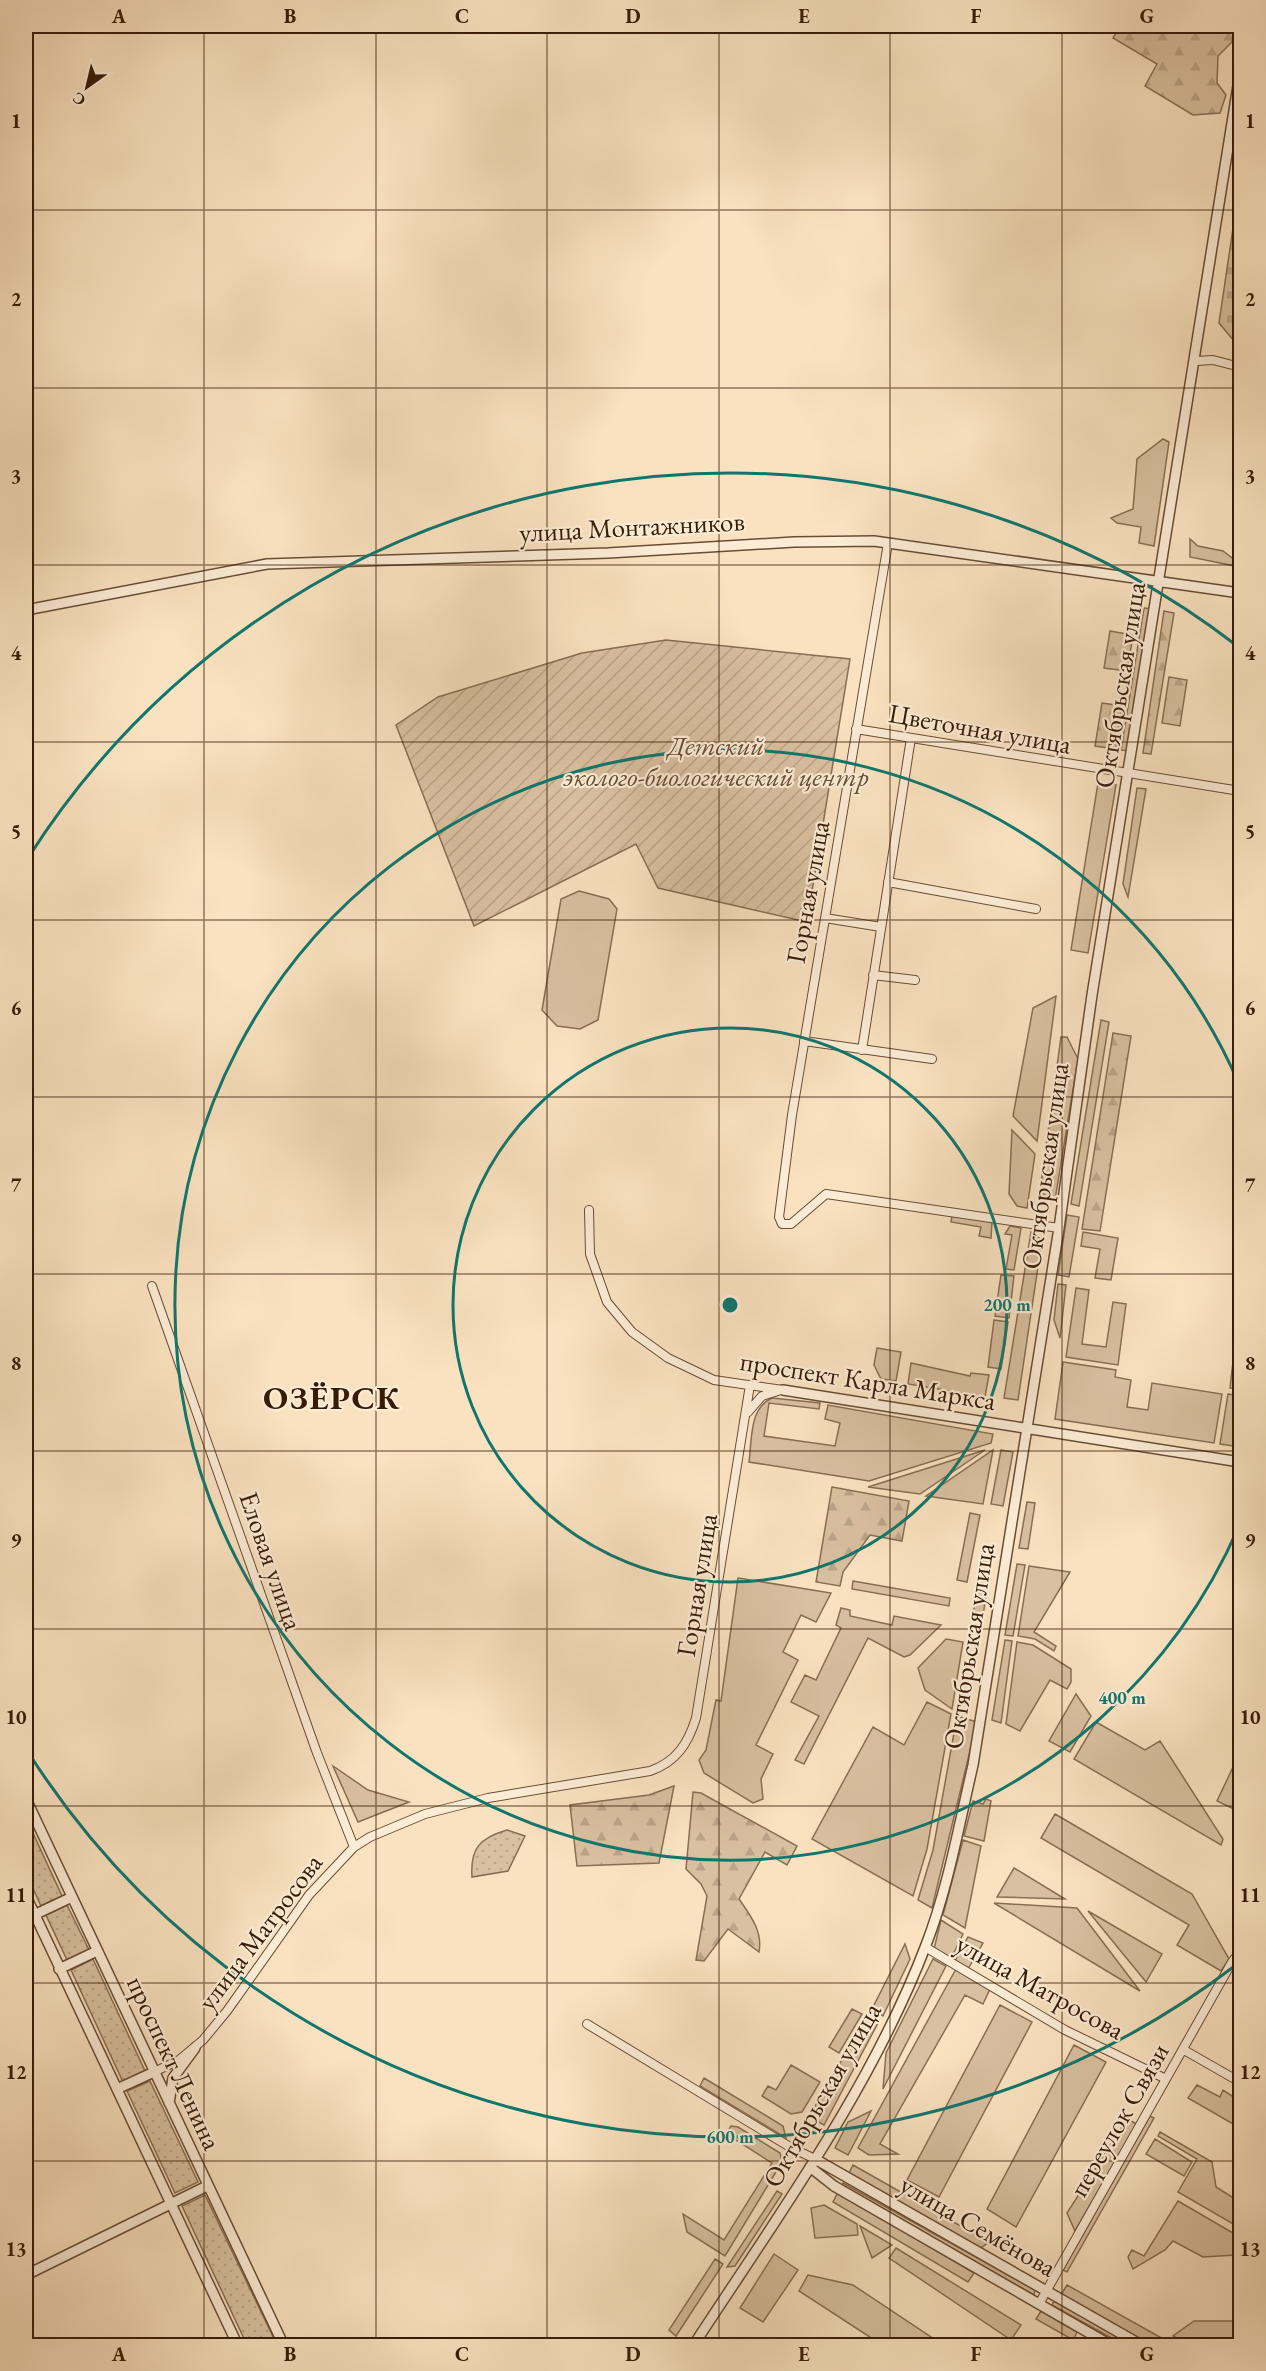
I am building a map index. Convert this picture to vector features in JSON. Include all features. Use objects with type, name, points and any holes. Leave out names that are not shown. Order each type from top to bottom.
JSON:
[{"type":"street","name":"Октябрьская улица","points":[[693,2346],[813,2163],[892,2024],[926,1947],[947,1874],[973,1765],[1240,73]]},
{"type":"street","points":[[1196,361],[1213,360],[1240,367]]},
{"type":"street","name":"улица Монтажников","points":[[26,610],[288,562],[608,554],[861,540],[1240,593]]},
{"type":"street","name":"Горная улица","points":[[888,543],[804,1041],[782,1178],[779,1217],[782,1224],[787,1225],[826,1194],[1059,1228]]},
{"type":"street","name":"Цветочная улица","points":[[856,729],[1128,775],[1240,791]]},
{"type":"street","points":[[862,1050],[911,738]]},
{"type":"street","points":[[888,882],[1036,909]]},
{"type":"street","points":[[825,918],[881,927]]},
{"type":"street","points":[[873,975],[915,980]]},
{"type":"street","points":[[804,1041],[932,1059]]},
{"type":"street","name":"проспект Карла Маркса","points":[[589,1210],[590,1254],[607,1302],[632,1332],[668,1358],[714,1380],[1240,1462]]},
{"type":"street","name":"Еловая улица","points":[[152,1286],[309,1731],[354,1847]]},
{"type":"street","name":"Горная улица","points":[[650,1771],[662,1767],[683,1748],[696,1718],[750,1385]]},
{"type":"street","points":[[745,1420],[754,1402],[762,1396],[783,1390]]},
{"type":"street","name":"улица Матросова","points":[[153,2072],[195,2048],[227,2011],[309,1895],[354,1847],[385,1829],[446,1809],[511,1794],[650,1771]]},
{"type":"street","name":"проспект Ленина","points":[[26,1799],[284,2346]]},
{"type":"street","points":[[26,1896],[30,1917],[117,2090],[238,2346]]},
{"type":"street","points":[[30,1917],[72,1897]]},
{"type":"street","name":"улица Матросова","points":[[926,1947],[1065,2030],[1166,2079]]},
{"type":"street","points":[[58,1969],[97,1951]]},
{"type":"street","name":"переулок Связи","points":[[1039,2304],[1166,2079],[1238,1958]]},
{"type":"street","name":"улица Семёнова","points":[[587,2024],[813,2163],[1046,2290],[1143,2346]]},
{"type":"street","points":[[169,2106],[173,2078],[195,2048]]},
{"type":"street","points":[[1184,2050],[1240,2082]]},
{"type":"street","points":[[117,2090],[153,2072]]},
{"type":"street","name":"улица Семёнова","points":[[813,2163],[834,2186],[1112,2346]]},
{"type":"street","points":[[26,2275],[207,2186]]},
{"type":"green space","points":[[1120,26],[1234,26],[1232,42],[1218,56],[1217,83],[1226,95],[1220,113],[1193,115],[1145,86],[1157,64],[1113,38]]},
{"type":"green space","points":[[1240,181],[1240,348],[1219,323]]},
{"type":"green space","points":[[1163,439],[1169,442],[1154,546],[1139,543],[1141,527],[1117,523],[1111,518],[1133,509],[1137,459]]},
{"type":"green space","points":[[1190,539],[1198,546],[1223,551],[1240,564],[1240,567],[1190,557]]},
{"type":"green space","points":[[1144,608],[1153,609],[1130,751],[1121,750]]},
{"type":"green space","points":[[1164,611],[1174,613],[1151,754],[1143,753]]},
{"type":"green space","points":[[1110,631],[1133,635],[1127,671],[1104,668]]},
{"type":"green space","name":"Детский эколого-биологический центр","points":[[666,640],[850,659],[807,922],[658,888],[636,844],[474,926],[396,725],[438,697],[582,653]]},
{"type":"green space","points":[[1169,677],[1187,680],[1180,726],[1162,723]]},
{"type":"green space","points":[[1102,703],[1122,706],[1116,749],[1095,746]]},
{"type":"green space","points":[[1098,783],[1116,785],[1088,953],[1071,950]]},
{"type":"green space","points":[[1137,788],[1146,789],[1128,897],[1123,884]]},
{"type":"green space","points":[[579,891],[609,899],[617,909],[598,1020],[580,1029],[557,1026],[542,1010],[561,899]]},
{"type":"green space","points":[[1056,996],[1037,1141],[1013,1116],[1033,1008]]},
{"type":"green space","points":[[1101,1020],[1109,1022],[1079,1206],[1071,1204]]},
{"type":"green space","points":[[1113,1033],[1131,1036],[1100,1231],[1082,1229]]},
{"type":"green space","points":[[1061,1037],[1067,1037],[1078,1059],[1055,1200],[1049,1199],[1040,1191]]},
{"type":"green space","points":[[1012,1130],[1035,1154],[1027,1208],[1017,1206],[1009,1194]]},
{"type":"green space","points":[[952,1215],[992,1222],[991,1238],[979,1236],[981,1227],[951,1222]]},
{"type":"green space","points":[[1067,1215],[1079,1217],[1069,1277],[1058,1275]]},
{"type":"green space","points":[[1010,1226],[1021,1228],[1014,1270],[1006,1269],[1012,1235],[1005,1234]]},
{"type":"green space","points":[[1031,1232],[1042,1240],[1018,1400],[1004,1398]]},
{"type":"green space","points":[[1083,1232],[1118,1238],[1111,1280],[1095,1278],[1100,1249],[1081,1246]]},
{"type":"green space","points":[[1001,1275],[1014,1276],[1009,1318],[995,1316]]},
{"type":"green space","points":[[1058,1284],[1066,1285],[1060,1338],[1054,1320]]},
{"type":"green space","points":[[1076,1288],[1089,1290],[1082,1344],[1106,1347],[1113,1302],[1126,1304],[1118,1365],[1066,1357]]},
{"type":"green space","points":[[1240,1299],[1240,1390],[1230,1388]]},
{"type":"green space","points":[[994,1320],[1008,1322],[1001,1369],[988,1367]]},
{"type":"green space","points":[[877,1348],[901,1352],[896,1381],[881,1379],[874,1365]]},
{"type":"green space","points":[[1063,1362],[1116,1370],[1115,1377],[1131,1380],[1127,1407],[1148,1410],[1152,1383],[1222,1394],[1214,1443],[1055,1419]]},
{"type":"green space","points":[[911,1363],[970,1376],[971,1373],[989,1375],[985,1397],[908,1384]]},
{"type":"green space","points":[[1228,1394],[1240,1396],[1240,1447],[1220,1444]]},
{"type":"green space","points":[[772,1398],[820,1403],[819,1409],[769,1403],[764,1436],[835,1446],[840,1423],[825,1419],[828,1405],[993,1434],[991,1443],[869,1481],[749,1462],[755,1417],[759,1409]]},
{"type":"green space","points":[[985,1450],[920,1494],[868,1487]]},
{"type":"green space","points":[[993,1450],[983,1504],[926,1496]]},
{"type":"green space","points":[[1001,1450],[1013,1452],[1003,1506],[991,1504]]},
{"type":"green space","points":[[832,1487],[909,1501],[902,1541],[870,1535],[843,1572],[840,1586],[816,1582]]},
{"type":"green space","points":[[1027,1502],[1035,1503],[1028,1549],[1019,1548]]},
{"type":"green space","points":[[970,1513],[980,1515],[967,1582],[957,1580]]},
{"type":"green space","points":[[981,1558],[991,1560],[983,1616],[973,1614]]},
{"type":"green space","points":[[1017,1564],[1025,1565],[1013,1636],[1005,1635]]},
{"type":"green space","points":[[1029,1566],[1070,1572],[1034,1632],[1056,1646],[1054,1651],[1035,1639],[1018,1636]]},
{"type":"green space","points":[[738,1578],[831,1593],[816,1622],[801,1615],[783,1652],[798,1660],[756,1745],[773,1754],[761,1779],[763,1799],[753,1803],[704,1773],[699,1760],[706,1750],[716,1700],[721,1701]]},
{"type":"green space","points":[[853,1581],[950,1598],[949,1606],[852,1589]]},
{"type":"green space","points":[[841,1608],[850,1610],[850,1616],[892,1625],[894,1616],[941,1625],[910,1655],[904,1657],[868,1638],[804,1764],[795,1760],[819,1716],[791,1702],[805,1675],[816,1680],[841,1628],[836,1625]]},
{"type":"green space","points":[[946,1639],[963,1642],[952,1709],[925,1690],[918,1668]]},
{"type":"green space","points":[[1005,1640],[1012,1641],[1001,1723],[992,1720]]},
{"type":"green space","points":[[1017,1642],[1033,1645],[1071,1669],[1071,1682],[1067,1689],[1050,1680],[1020,1731],[1006,1724]]},
{"type":"green space","points":[[1076,1694],[1091,1716],[1070,1752],[1049,1741]]},
{"type":"green space","points":[[927,1702],[951,1714],[927,1849],[913,1896],[812,1839],[873,1727],[904,1745]]},
{"type":"green space","points":[[957,1716],[977,1722],[932,1908],[918,1900],[933,1850]]},
{"type":"green space","points":[[1096,1722],[1145,1750],[1160,1741],[1223,1839],[1221,1845],[1074,1759]]},
{"type":"green space","points":[[1234,1765],[1240,1768],[1240,1812],[1217,1801]]},
{"type":"green space","points":[[333,1766],[368,1790],[409,1802],[358,1822]]},
{"type":"green space","points":[[674,1786],[659,1863],[577,1866],[570,1805],[649,1795]]},
{"type":"green space","points":[[693,1792],[701,1793],[797,1846],[787,1865],[765,1852],[739,1899],[757,1930],[759,1952],[728,1929],[704,1961],[696,1960],[707,1896],[701,1884],[686,1869]]},
{"type":"green space","points":[[986,1799],[991,1801],[984,1841],[964,1836],[973,1801],[983,1804]]},
{"type":"green space","points":[[1055,1814],[1192,1894],[1229,1959],[1221,1971],[1177,1945],[1189,1925],[1041,1838]]},
{"type":"green space","points":[[26,1818],[62,1896],[41,1906],[26,1873]]},
{"type":"green space","points":[[507,1830],[525,1836],[508,1871],[472,1877],[475,1851],[490,1837]]},
{"type":"green space","points":[[963,1840],[981,1846],[965,1928],[943,1915]]},
{"type":"green space","points":[[1014,1868],[1065,1899],[997,1897]]},
{"type":"green space","points":[[994,1903],[1077,1908],[1140,1991]]},
{"type":"green space","points":[[67,1905],[89,1950],[67,1960],[46,1915]]},
{"type":"green space","points":[[1088,1911],[1162,1954],[1146,1982]]},
{"type":"green space","points":[[941,1920],[963,1934],[951,1959],[934,1949]]},
{"type":"green space","points":[[968,1937],[983,1943],[968,1969],[955,1961]]},
{"type":"green space","points":[[905,1944],[910,1959],[883,2016],[872,2009]]},
{"type":"green space","points":[[93,1959],[145,2071],[123,2082],[71,1970]]},
{"type":"green space","points":[[933,1959],[946,1966],[883,2089],[886,2053]]},
{"type":"green space","points":[[956,1969],[990,1989],[983,2004],[965,1995],[880,2144],[898,2154],[869,2155],[858,2148]]},
{"type":"green space","points":[[1000,2005],[1032,2022],[939,2197],[907,2180]]},
{"type":"green space","points":[[852,2009],[862,2014],[839,2053],[829,2047]]},
{"type":"green space","points":[[867,2016],[878,2023],[824,2125],[809,2117]]},
{"type":"green space","points":[[1074,2045],[1106,2062],[1016,2227],[987,2209]]},
{"type":"green space","points":[[791,2065],[820,2082],[802,2112],[791,2114],[762,2096],[768,2086],[776,2090]]},
{"type":"green space","points":[[704,2078],[783,2126],[786,2138],[700,2086]]},
{"type":"green space","points":[[150,2081],[198,2182],[175,2193],[127,2091]]},
{"type":"green space","points":[[1197,2085],[1220,2097],[1223,2090],[1240,2101],[1240,2128],[1188,2098]]},
{"type":"green space","points":[[871,2111],[848,2155],[835,2148],[848,2122]]},
{"type":"green space","points":[[1150,2116],[1154,2118],[1067,2272],[1063,2270]]},
{"type":"green space","points":[[1127,2119],[1137,2124],[1075,2231],[1067,2213]]},
{"type":"green space","points":[[731,2126],[738,2127],[780,2153],[782,2162],[725,2256],[687,2232],[683,2214],[724,2240],[772,2163],[731,2137],[728,2131]]},
{"type":"green space","points":[[1160,2132],[1212,2162],[1216,2187],[1240,2202],[1240,2228],[1178,2192],[1197,2159],[1158,2136]]},
{"type":"green space","points":[[1155,2139],[1192,2162],[1184,2176],[1146,2154]]},
{"type":"green space","points":[[853,2165],[989,2242],[978,2250],[849,2173]]},
{"type":"green space","points":[[843,2183],[1035,2290],[1034,2295],[842,2185]]},
{"type":"green space","points":[[777,2191],[782,2194],[735,2266],[727,2267]]},
{"type":"green space","points":[[838,2192],[974,2273],[968,2282],[833,2202]]},
{"type":"green space","points":[[205,2195],[277,2345],[247,2345],[182,2206]]},
{"type":"green space","points":[[1178,2201],[1233,2233],[1236,2255],[1203,2257],[1173,2241],[1165,2250],[1133,2269],[1128,2257],[1132,2250],[1144,2256]]},
{"type":"green space","points":[[824,2205],[857,2224],[858,2235],[815,2238],[811,2208]]},
{"type":"green space","points":[[860,2226],[892,2245],[872,2258]]},
{"type":"green space","points":[[896,2248],[1021,2325],[1011,2340],[889,2258]]},
{"type":"green space","points":[[774,2254],[798,2270],[763,2322],[740,2308]]},
{"type":"green space","points":[[715,2259],[723,2264],[676,2336],[669,2330]]},
{"type":"green space","points":[[808,2275],[853,2285],[931,2337],[925,2345],[882,2345],[799,2291]]},
{"type":"green space","points":[[1067,2285],[1174,2345],[1150,2345],[1061,2295]]},
{"type":"green space","points":[[1054,2301],[1134,2345],[1124,2345],[1052,2305]]},
{"type":"green space","points":[[1041,2311],[1077,2332],[1073,2340],[1036,2319]]},
{"type":"green space","points":[[1194,2321],[1240,2321],[1240,2345],[1191,2345],[1173,2336]]},
{"type":"district","name":"ОЗЁРСК","points":[[332,1397]]}]
